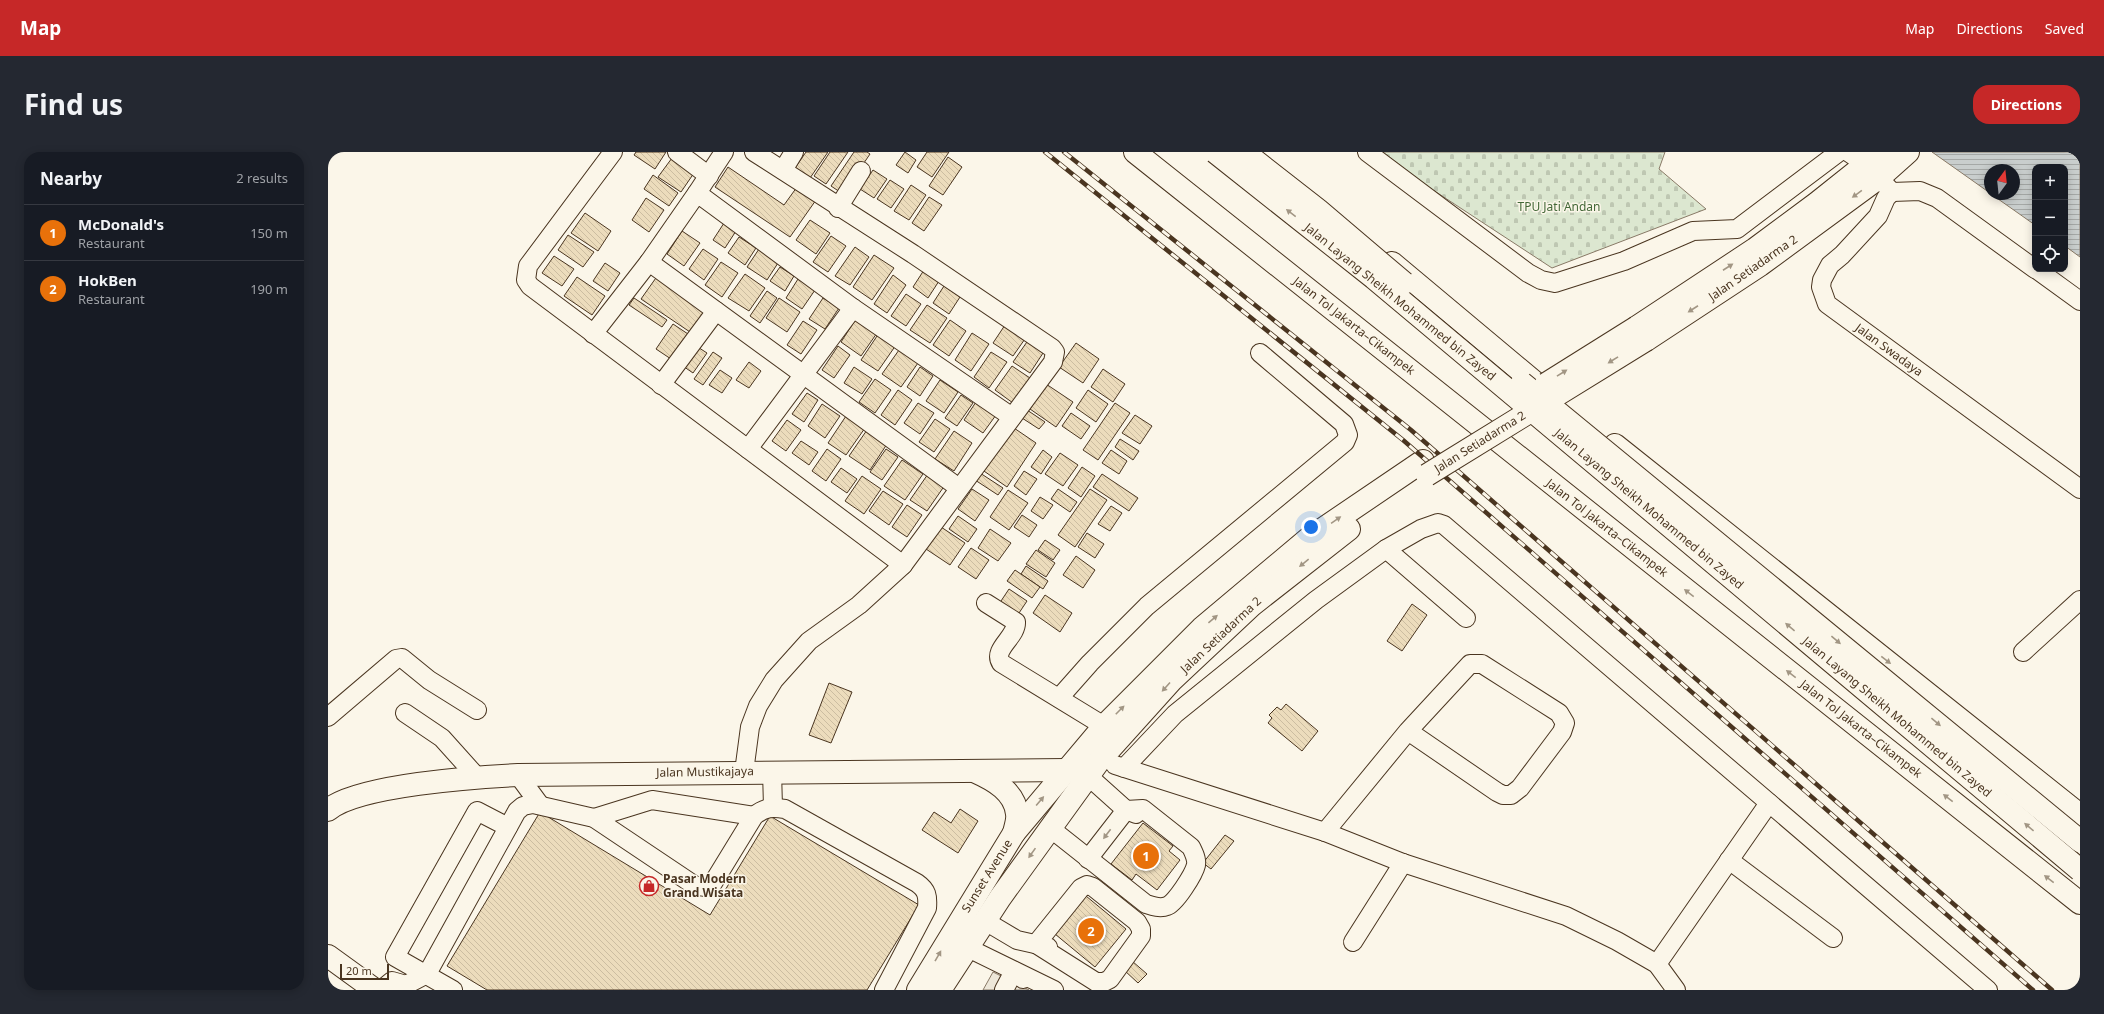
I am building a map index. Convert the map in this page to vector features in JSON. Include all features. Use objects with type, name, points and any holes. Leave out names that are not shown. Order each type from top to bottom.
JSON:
[{"type":"main road","name":"Jalan Tol Jakarta–Cikampek","points":[[1135,152],[2080,903]]},
{"type":"main road","name":"Jalan Layang Sheikh Mohammed bin Zayed","points":[[1215,152],[1374,278],[2080,870]]},
{"type":"main road","name":"Jalan Layang Sheikh Mohammed bin Zayed","points":[[1244,152],[1318,210],[1497,362],[2080,841]]},
{"type":"main road","points":[[1256,152],[1354,230],[1510,363],[2080,815]]},
{"type":"main road","name":"Jalan Setiadarma 2","points":[[1072,763],[1104,726],[1202,628],[1308,539],[1641,333],[1760,265],[1908,152]]},
{"type":"main road","name":"Jalan Setiadarma 2","points":[[1093,768],[1172,680],[1252,605],[1425,468]]},
{"type":"main road","points":[[1970,727],[2080,804]]},
{"type":"main road","name":"Jalan Mustikajaya","points":[[330,803],[388,789],[477,777],[518,775],[772,771],[976,772],[1072,763],[1093,768]]},
{"type":"main road","name":"Sunset Avenue","points":[[918,990],[1014,833],[1072,763]]},
{"type":"main road","name":"Sunset Avenue","points":[[940,990],[966,947],[1093,768]]},
{"type":"main road","points":[[976,772],[995,781],[1010,796],[1018,814],[1014,833]]},
{"type":"main road","points":[[328,956],[375,990]]},
{"type":"street","points":[[613,152],[528,266],[525,273],[526,280],[530,286],[661,386],[748,448],[903,565]]},
{"type":"street","points":[[677,152],[709,176]]},
{"type":"street","points":[[592,334],[649,262],[697,194],[724,152]]},
{"type":"street","points":[[744,772],[750,726],[758,706],[774,680],[809,641],[859,605],[903,565],[1053,362],[1055,352],[1052,348],[913,254],[838,208],[754,152]]},
{"type":"street","points":[[783,170],[794,152]]},
{"type":"street","points":[[1367,152],[1528,273],[1541,280],[1555,283],[1624,261],[1693,231],[1737,229],[1840,152]]},
{"type":"street","points":[[1848,152],[1880,172],[1937,198],[2032,267]]},
{"type":"street","points":[[838,208],[861,171]]},
{"type":"street","name":"Jalan Swadaya","points":[[1880,172],[1886,198],[1878,216],[1842,255],[1830,265],[1822,280],[1821,288],[1827,304],[2080,490]]},
{"type":"street","points":[[697,194],[853,308],[1012,417]]},
{"type":"street","points":[[649,262],[959,488]]},
{"type":"street","points":[[2039,272],[2080,301]]},
{"type":"street","points":[[748,448],[853,308]]},
{"type":"street","points":[[661,386],[716,311]]},
{"type":"street","points":[[1059,698],[1090,663],[1147,606],[1345,442],[1348,435],[1344,424],[1260,353]]},
{"type":"street","points":[[1124,768],[1175,714],[1316,600],[1386,549],[1430,524],[1438,523],[1444,525],[1988,990]]},
{"type":"street","points":[[1386,549],[1466,618]]},
{"type":"street","points":[[2023,652],[2080,600]]},
{"type":"street","points":[[986,603],[1016,622],[1015,630],[999,654],[1001,663],[1104,726]]},
{"type":"street","points":[[328,717],[396,659],[402,658],[429,680],[478,710]]},
{"type":"street","points":[[1325,832],[1408,731],[1466,666],[1473,662],[1482,664],[1494,671],[1559,713],[1566,723],[1562,732],[1525,782],[1515,794],[1511,795],[1503,795],[1497,792],[1408,731]]},
{"type":"street","points":[[405,712],[442,738],[477,777]]},
{"type":"street","points":[[1093,768],[1124,768],[1325,832],[1403,863],[1566,916],[1617,941],[1657,964],[1676,990]]},
{"type":"street","points":[[1093,768],[1126,810]]},
{"type":"street","points":[[772,771],[773,807]]},
{"type":"street","points":[[518,775],[540,805]]},
{"type":"street","points":[[594,818],[652,800],[754,816]]},
{"type":"street","points":[[1657,964],[1769,803]]},
{"type":"street","points":[[381,990],[392,981],[406,985],[427,974],[517,811],[523,806],[533,804],[594,818],[694,885],[701,887],[708,887],[713,883],[754,816],[762,809],[773,807],[785,809],[917,883],[925,889],[928,897],[927,908],[884,990]]},
{"type":"street","points":[[1050,828],[1088,859],[1146,904],[1162,907],[1172,904],[1192,876],[1196,865],[1195,856],[1191,847],[1143,809],[1126,810],[1088,859]]},
{"type":"street","points":[[453,990],[395,956],[477,811],[508,827]]},
{"type":"street","points":[[1729,860],[1833,938]]},
{"type":"street","points":[[1353,942],[1403,863]]},
{"type":"street","points":[[985,921],[1017,940],[1036,944],[1096,982],[1104,982],[1110,979],[1141,936],[1141,929],[1137,922],[1093,887],[1087,885],[1081,888],[1036,944]]},
{"type":"street","points":[[966,947],[1054,990]]},
{"type":"street","points":[[1004,990],[1014,971]]},
{"type":"street","points":[[1014,971],[1038,990]]},
{"type":"green space","name":"TPU Jati Andan","points":[[1375,152],[1665,152],[1659,169],[1706,209],[1552,268]]},
{"type":"shaded area","points":[[1932,152],[2070,152],[2080,159],[2080,257],[2068,248],[2068,164],[2032,164],[2032,223],[2000,200],[2020,200],[2020,164],[1984,164],[1984,189]]},
{"type":"shaded area","points":[[993,972],[1029,990],[983,990]]},
{"type":"building","points":[[636,152],[666,152],[655,169],[634,155]]},
{"type":"building","points":[[806,152],[828,152],[810,178],[795,168]]},
{"type":"building","points":[[830,152],[848,152],[826,184],[814,176]]},
{"type":"building","points":[[854,152],[867,152],[870,154],[843,194],[831,186]]},
{"type":"building","points":[[905,152],[916,160],[908,173],[896,165]]},
{"type":"building","points":[[927,152],[949,152],[932,177],[917,167]]},
{"type":"building","points":[[948,157],[962,167],[943,195],[929,186]]},
{"type":"building","points":[[672,158],[694,173],[681,192],[658,177]]},
{"type":"building","points":[[728,167],[784,205],[797,187],[816,200],[790,237],[715,187]]},
{"type":"building","points":[[873,170],[887,179],[874,198],[860,189]]},
{"type":"building","points":[[653,175],[678,193],[669,206],[644,189]]},
{"type":"building","points":[[890,180],[904,189],[891,208],[877,199]]},
{"type":"building","points":[[911,185],[926,195],[909,220],[894,211]]},
{"type":"building","points":[[929,197],[942,205],[924,231],[912,223]]},
{"type":"building","points":[[646,198],[664,210],[649,232],[632,220]]},
{"type":"building","points":[[585,213],[611,231],[598,251],[571,233]]},
{"type":"building","points":[[810,220],[830,233],[816,254],[796,240]]},
{"type":"building","points":[[724,223],[736,231],[725,248],[713,240]]},
{"type":"building","points":[[682,231],[700,243],[684,266],[667,254]]},
{"type":"building","points":[[568,235],[594,252],[583,267],[558,250]]},
{"type":"building","points":[[831,236],[846,246],[828,272],[813,262]]},
{"type":"building","points":[[739,237],[756,248],[745,265],[728,253]]},
{"type":"building","points":[[855,247],[869,257],[850,285],[835,276]]},
{"type":"building","points":[[703,249],[718,259],[704,280],[689,269]]},
{"type":"building","points":[[759,249],[778,263],[767,280],[747,267]]},
{"type":"building","points":[[874,255],[894,268],[872,300],[853,287]]},
{"type":"building","points":[[554,256],[574,269],[562,286],[542,273]]},
{"type":"building","points":[[721,262],[738,273],[722,297],[705,285]]},
{"type":"building","points":[[605,263],[620,273],[608,291],[593,281]]},
{"type":"building","points":[[780,267],[794,276],[785,291],[770,281]]},
{"type":"building","points":[[924,270],[939,281],[928,298],[913,287]]},
{"type":"building","points":[[745,274],[765,288],[749,311],[728,298]]},
{"type":"building","points":[[658,275],[710,309],[693,334],[641,299]]},
{"type":"building","points":[[893,275],[906,285],[887,313],[874,304]]},
{"type":"building","points":[[577,277],[605,296],[592,315],[564,296]]},
{"type":"building","points":[[798,279],[815,290],[802,309],[786,298]]},
{"type":"building","points":[[944,286],[960,297],[949,314],[933,303]]},
{"type":"building","points":[[767,291],[777,298],[760,323],[750,316]]},
{"type":"building","points":[[906,294],[921,304],[906,326],[891,316]]},
{"type":"building","points":[[634,298],[667,320],[662,327],[629,305]]},
{"type":"building","points":[[779,298],[800,312],[787,332],[766,318]]},
{"type":"building","points":[[823,298],[839,308],[825,329],[809,319]]},
{"type":"building","points":[[927,305],[947,318],[930,343],[910,330]]},
{"type":"building","points":[[856,319],[877,333],[861,356],[841,342]]},
{"type":"building","points":[[950,320],[966,331],[949,356],[933,345]]},
{"type":"building","points":[[803,321],[817,330],[801,354],[787,345]]},
{"type":"building","points":[[1007,322],[1027,336],[1013,356],[993,343]]},
{"type":"building","points":[[673,324],[688,334],[671,359],[656,349]]},
{"type":"building","points":[[879,333],[896,345],[878,371],[861,360]]},
{"type":"building","points":[[972,333],[989,344],[971,371],[955,360]]},
{"type":"building","points":[[1029,339],[1045,350],[1030,373],[1013,362]]},
{"type":"building","points":[[1076,343],[1099,359],[1083,383],[1059,367]]},
{"type":"building","points":[[693,344],[707,353],[693,373],[680,364]]},
{"type":"building","points":[[838,346],[850,355],[834,378],[822,370]]},
{"type":"building","points":[[899,350],[918,363],[901,387],[882,374]]},
{"type":"building","points":[[713,352],[722,358],[703,385],[694,379]]},
{"type":"building","points":[[991,352],[1007,362],[989,388],[974,377]]},
{"type":"building","points":[[749,362],[761,371],[749,388],[736,380]]},
{"type":"building","points":[[1012,366],[1030,378],[1013,403],[995,390]]},
{"type":"building","points":[[854,367],[872,379],[862,394],[844,383]]},
{"type":"building","points":[[920,367],[933,376],[920,396],[907,387]]},
{"type":"building","points":[[1103,369],[1125,384],[1113,402],[1091,387]]},
{"type":"building","points":[[720,370],[732,378],[722,393],[709,385]]},
{"type":"building","points":[[875,379],[891,390],[875,413],[859,402]]},
{"type":"building","points":[[940,380],[958,392],[944,413],[926,401]]},
{"type":"building","points":[[1046,384],[1073,402],[1056,427],[1030,409]]},
{"type":"building","points":[[898,390],[912,400],[895,425],[881,415]]},
{"type":"building","points":[[1088,390],[1108,404],[1096,422],[1076,408]]},
{"type":"building","points":[[807,393],[818,400],[804,422],[792,414]]},
{"type":"building","points":[[961,395],[973,403],[957,426],[945,418]]},
{"type":"building","points":[[976,402],[996,415],[983,433],[964,420]]},
{"type":"building","points":[[918,403],[934,413],[920,434],[904,423]]},
{"type":"building","points":[[1115,403],[1130,413],[1098,460],[1083,450]]},
{"type":"building","points":[[822,404],[840,416],[825,438],[808,426]]},
{"type":"building","points":[[1027,410],[1045,422],[1039,429],[1022,418]]},
{"type":"building","points":[[1071,413],[1090,426],[1081,439],[1062,426]]},
{"type":"building","points":[[1135,415],[1152,426],[1140,444],[1122,433]]},
{"type":"building","points":[[846,416],[865,428],[846,455],[828,443]]},
{"type":"building","points":[[935,419],[950,429],[934,452],[919,442]]},
{"type":"building","points":[[787,420],[801,430],[786,451],[772,441]]},
{"type":"building","points":[[1011,426],[1036,443],[1007,487],[981,469]]},
{"type":"building","points":[[867,430],[887,444],[870,470],[849,456]]},
{"type":"building","points":[[954,431],[972,443],[954,471],[935,459]]},
{"type":"building","points":[[1120,439],[1139,451],[1133,460],[1115,447]]},
{"type":"building","points":[[801,441],[818,452],[809,465],[792,453]]},
{"type":"building","points":[[827,449],[841,459],[826,481],[812,471]]},
{"type":"building","points":[[886,449],[898,457],[882,480],[870,472]]},
{"type":"building","points":[[1043,450],[1052,457],[1041,474],[1031,467]]},
{"type":"building","points":[[1111,450],[1127,461],[1119,474],[1102,463]]},
{"type":"building","points":[[1060,453],[1078,465],[1063,486],[1045,474]]},
{"type":"building","points":[[902,460],[923,474],[905,500],[884,486]]},
{"type":"building","points":[[1082,467],[1095,476],[1081,497],[1068,488]]},
{"type":"building","points":[[841,468],[857,479],[847,493],[831,482]]},
{"type":"building","points":[[1024,471],[1037,479],[1026,495],[1014,486]]},
{"type":"building","points":[[980,473],[1003,488],[998,495],[975,480]]},
{"type":"building","points":[[928,474],[945,485],[927,511],[910,500]]},
{"type":"building","points":[[1102,474],[1138,498],[1129,511],[1093,487]]},
{"type":"building","points":[[862,476],[881,489],[864,514],[845,501]]},
{"type":"building","points":[[972,489],[989,500],[975,521],[958,509]]},
{"type":"building","points":[[1058,489],[1077,502],[1070,512],[1051,499]]},
{"type":"building","points":[[1090,489],[1107,500],[1075,547],[1058,535]]},
{"type":"building","points":[[1008,490],[1028,503],[1009,530],[990,517]]},
{"type":"building","points":[[883,491],[903,504],[889,525],[869,511]]},
{"type":"building","points":[[1040,497],[1053,505],[1043,519],[1031,511]]},
{"type":"building","points":[[907,505],[922,515],[907,537],[892,527]]},
{"type":"building","points":[[1111,506],[1122,513],[1110,531],[1098,524]]},
{"type":"building","points":[[1022,515],[1037,525],[1029,537],[1014,527]]},
{"type":"building","points":[[958,516],[977,529],[968,542],[949,529]]},
{"type":"building","points":[[941,527],[965,543],[950,565],[926,549]]},
{"type":"building","points":[[990,529],[1011,543],[998,561],[978,548]]},
{"type":"building","points":[[1087,533],[1104,544],[1095,558],[1078,547]]},
{"type":"building","points":[[1045,540],[1060,550],[1053,560],[1038,550]]},
{"type":"building","points":[[971,548],[989,560],[976,579],[958,567]]},
{"type":"building","points":[[1036,550],[1055,563],[1046,577],[1026,564]]},
{"type":"building","points":[[1076,556],[1095,570],[1083,588],[1063,575]]},
{"type":"building","points":[[1026,566],[1048,581],[1043,589],[1021,574]]},
{"type":"building","points":[[1015,570],[1040,587],[1032,598],[1007,581]]},
{"type":"building","points":[[1009,589],[1027,601],[1017,616],[999,604]]},
{"type":"building","points":[[1045,595],[1072,613],[1060,632],[1033,613]]},
{"type":"building","points":[[1412,604],[1427,615],[1402,651],[1387,641]]},
{"type":"building","points":[[829,683],[852,692],[831,743],[809,735]]},
{"type":"building","points":[[1286,704],[1318,731],[1302,751],[1268,723],[1272,718],[1269,715],[1277,707],[1281,710]]},
{"type":"building","points":[[960,809],[978,821],[958,853],[922,830],[934,812],[951,823]]},
{"type":"building","points":[[540,812],[710,915],[770,816],[919,905],[867,990],[487,990],[447,966]]},
{"type":"building","points":[[1143,823],[1173,846],[1169,851],[1180,860],[1157,890],[1136,874],[1132,880],[1111,864]]},
{"type":"building","points":[[1225,835],[1234,841],[1211,869],[1203,863]]},
{"type":"building","points":[[1108,879],[1130,896],[1125,902],[1103,885]]},
{"type":"building","points":[[1086,896],[1126,929],[1095,967],[1055,934]]},
{"type":"building","points":[[1132,961],[1147,974],[1138,983],[1124,970]]},
{"type":"railway","points":[[1045,152],[1403,440],[2033,990]]},
{"type":"railway","points":[[1064,152],[1411,430],[2052,990]]},
{"type":"place","name":"McDonald's","points":[[1146,856]]},
{"type":"place","name":"Pasar Modern Grand Wisata","points":[[649,886]]},
{"type":"place","name":"HokBen","points":[[1091,931]]}]
